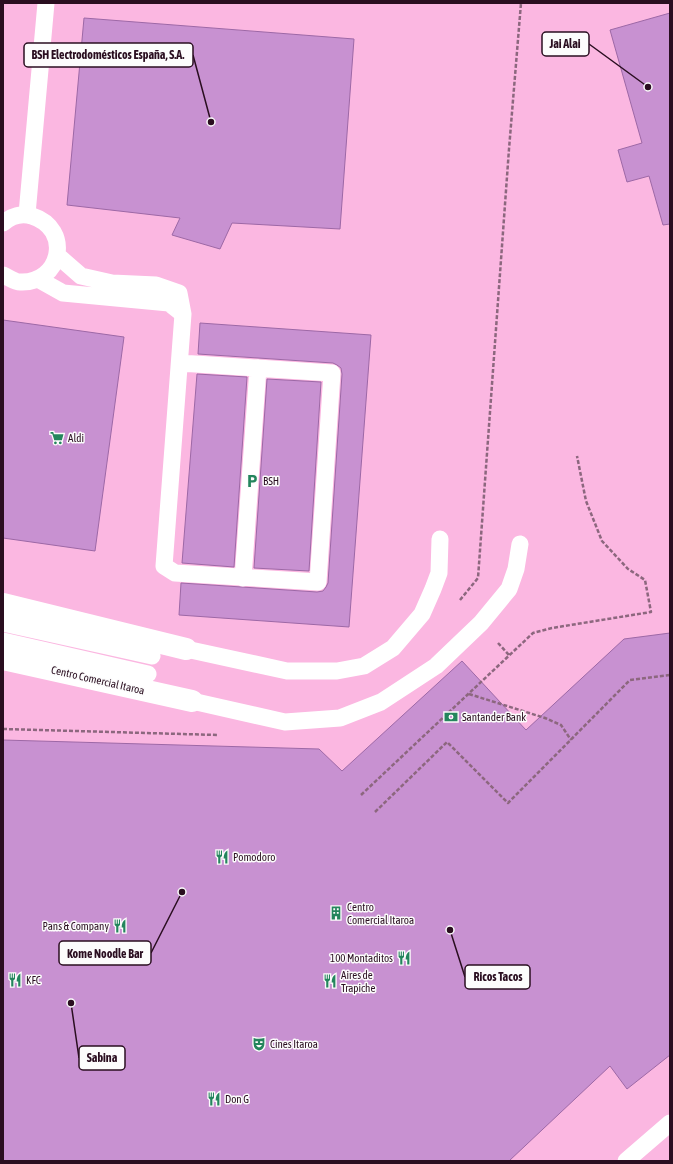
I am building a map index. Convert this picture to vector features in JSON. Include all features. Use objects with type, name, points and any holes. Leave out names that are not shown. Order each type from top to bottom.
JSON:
[{"type":"street","points":[[3,604],[186,649]]},
{"type":"street","name":"Centro Comercial Itaroa","points":[[3,659],[192,701]]},
{"type":"lane","points":[[27,214],[46,3]]},
{"type":"lane","points":[[3,222],[10,217],[27,214],[40,219],[51,228],[57,241],[57,255],[50,270],[38,279],[19,282],[3,275]]},
{"type":"lane","points":[[57,255],[81,276],[112,283],[156,285],[179,293],[183,314],[164,566],[175,573],[318,582],[332,373],[180,362]]},
{"type":"lane","points":[[38,279],[63,293],[168,303],[183,314]]},
{"type":"lane","points":[[243,578],[258,368]]},
{"type":"lane","points":[[186,649],[287,671],[337,671],[364,666],[393,648],[422,614],[439,573],[440,539]]},
{"type":"lane","points":[[192,701],[285,722],[340,718],[381,702],[436,666],[481,624],[509,589],[516,570],[520,544]]},
{"type":"lane","points":[[3,623],[152,656]]},
{"type":"lane","points":[[3,641],[148,674]]},
{"type":"lane","points":[[626,1161],[670,1123]]},
{"type":"path","points":[[460,600],[478,578],[479,571],[508,156],[521,3]]},
{"type":"path","points":[[361,795],[533,633],[552,628],[651,612],[645,580],[628,570],[602,541],[586,501],[577,456]]},
{"type":"path","points":[[496,640],[509,655]]},
{"type":"path","points":[[374,812],[447,742],[508,803],[630,680],[670,675]]},
{"type":"path","points":[[468,694],[561,724],[571,740]]},
{"type":"path","points":[[3,730],[225,735]]},
{"type":"shaded area","points":[[3,3],[670,3],[670,1161],[3,1161]]},
{"type":"building","points":[[670,13],[670,224],[663,225],[649,176],[627,182],[618,150],[642,143],[610,30]]},
{"type":"building","points":[[84,18],[354,39],[340,229],[232,223],[220,249],[172,235],[180,218],[67,205]]},
{"type":"building","name":"Aldi","points":[[3,320],[124,337],[95,551],[3,538]]},
{"type":"building","points":[[200,323],[371,335],[349,627],[179,615],[181,583],[317,592],[323,591],[328,583],[342,374],[341,368],[333,363],[198,354]]},
{"type":"building","points":[[197,374],[247,377],[234,567],[182,563]]},
{"type":"building","points":[[267,379],[321,382],[309,571],[254,568]]},
{"type":"building","name":"Centro Comercial Itaroa","points":[[670,633],[670,1055],[627,1089],[610,1066],[509,1161],[3,1161],[3,740],[319,749],[342,771],[462,661],[526,730],[624,639]]},
{"type":"place","name":"Jai Alai","points":[[648,87]]},
{"type":"place","name":"BSH Electrodomésticos España, S.A.","points":[[211,122]]},
{"type":"place","name":"Aldi","points":[[57,438]]},
{"type":"place","name":"BSH","points":[[252,481]]},
{"type":"place","name":"Santander Bank","points":[[451,717]]},
{"type":"place","name":"Pomodoro","points":[[222,857]]},
{"type":"place","name":"Kome Noodle Bar","points":[[182,892]]},
{"type":"place","name":"Centro Comercial Itaroa","points":[[336,913]]},
{"type":"place","name":"Pans & Company","points":[[120,926]]},
{"type":"place","name":"Ricos Tacos","points":[[450,930]]},
{"type":"place","name":"100 Montaditos","points":[[404,958]]},
{"type":"place","name":"KFC","points":[[15,980]]},
{"type":"place","name":"Aires de Trapiche","points":[[330,981]]},
{"type":"place","name":"Sabina","points":[[71,1003]]},
{"type":"place","name":"Cines Itaroa","points":[[259,1044]]},
{"type":"place","name":"Don G","points":[[214,1099]]}]
